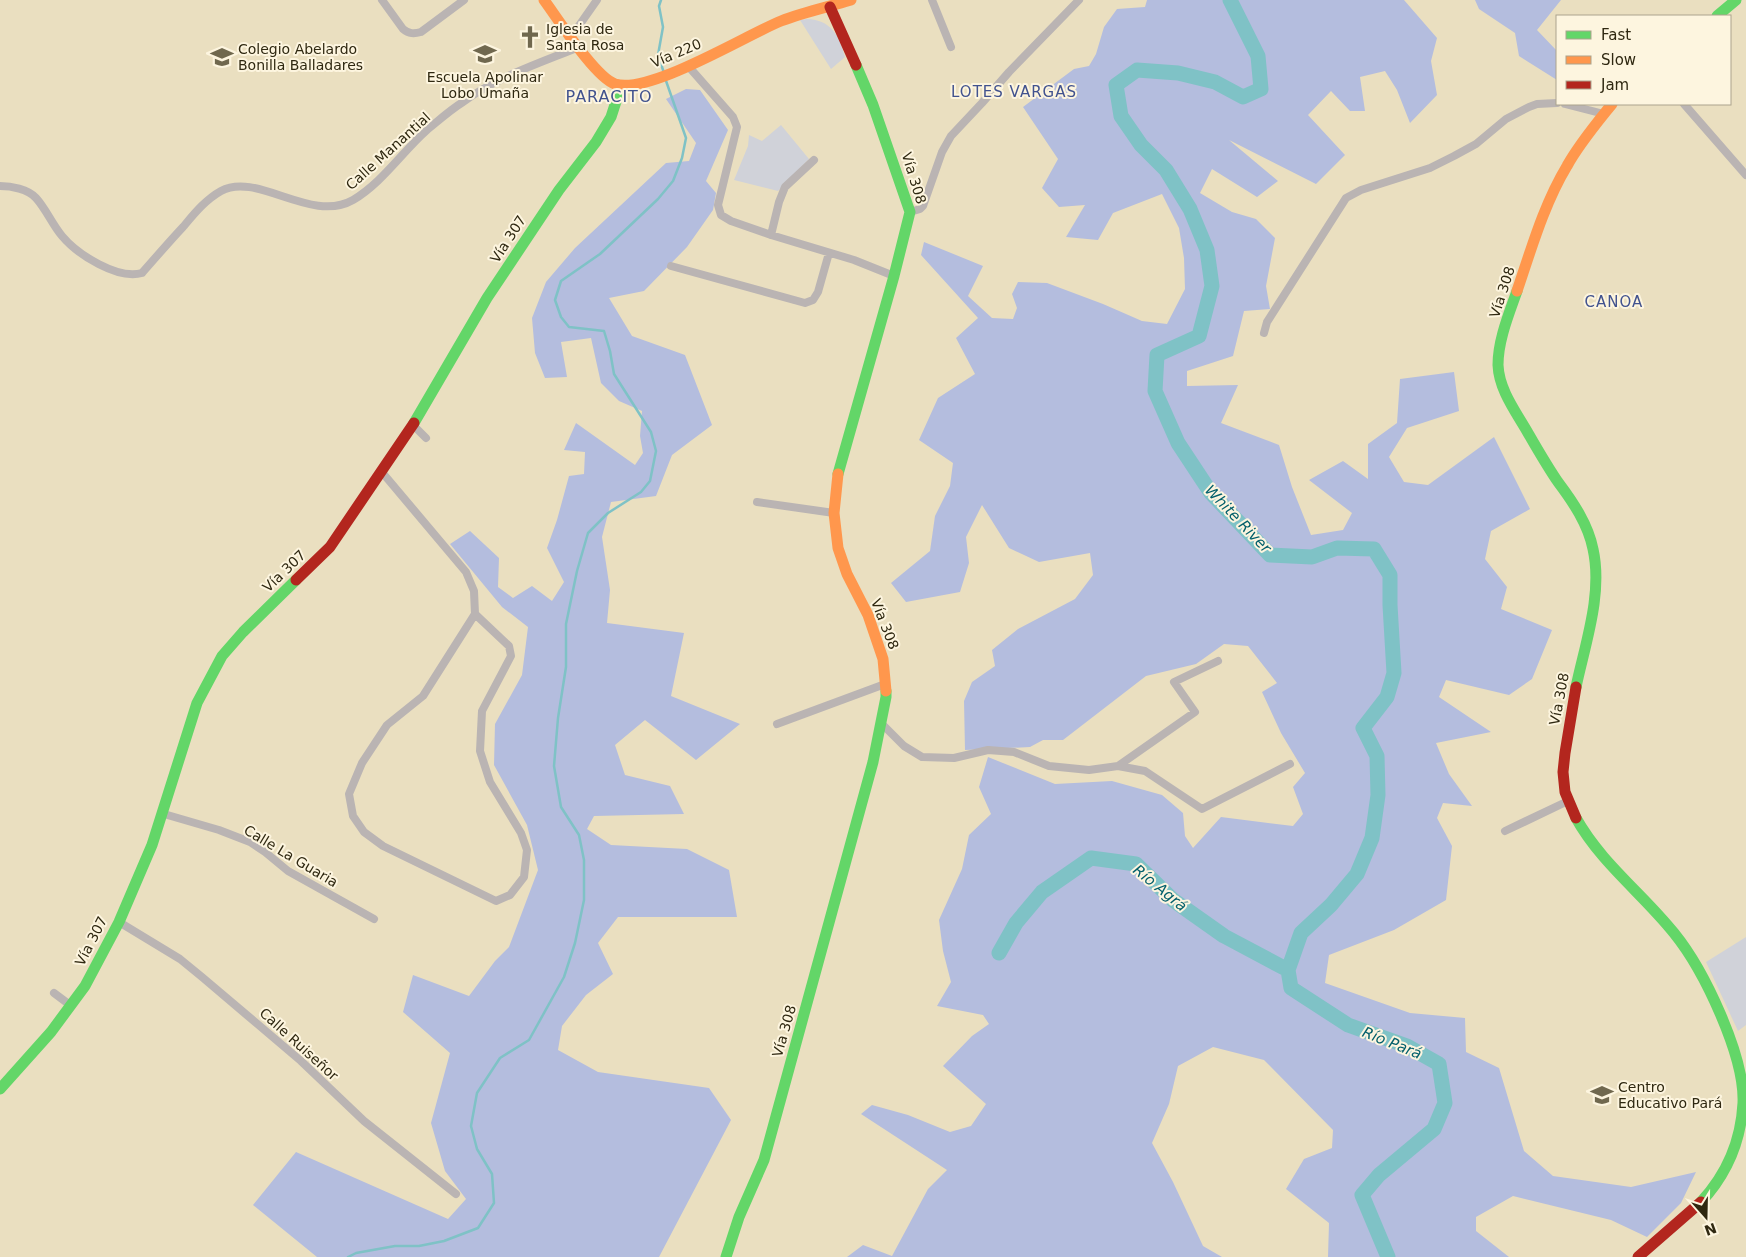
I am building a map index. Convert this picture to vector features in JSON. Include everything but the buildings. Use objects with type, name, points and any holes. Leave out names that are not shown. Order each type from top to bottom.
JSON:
[{"type":"street","points":[[382,0],[404,30],[415,34],[421,32],[464,0]]},
{"type":"street","points":[[544,0],[593,64],[614,84],[621,86]]},
{"type":"street","points":[[571,37],[597,0]]},
{"type":"street","name":"Vía 220","points":[[621,86],[636,85],[673,73],[782,21],[830,8],[851,0]]},
{"type":"street","points":[[932,0],[951,47]]},
{"type":"street","points":[[910,212],[920,210],[923,206],[942,152],[951,136],[1009,72],[1079,0]]},
{"type":"street","points":[[1718,15],[1736,0]]},
{"type":"street","name":"Vía 308","points":[[726,1257],[738,1217],[764,1160],[873,762],[886,698],[883,659],[879,644],[868,615],[847,574],[838,548],[834,513],[839,470],[894,276],[910,212],[873,105],[830,8]]},
{"type":"street","name":"Calle Manantial","points":[[0,186],[16,188],[35,196],[63,237],[79,251],[107,268],[128,275],[135,275],[142,272],[205,202],[221,191],[233,186],[248,187],[300,202],[326,207],[339,206],[352,201],[371,187],[427,130],[463,102],[513,74],[579,47]]},
{"type":"street","points":[[689,67],[733,117],[737,127],[718,205],[721,215],[731,221],[854,260],[894,276]]},
{"type":"street","name":"Vía 307","points":[[0,1089],[51,1032],[85,986],[118,922],[164,814],[197,703],[222,656],[243,632],[330,547],[413,425],[497,283],[559,190],[596,142],[610,117],[618,99],[621,86]]},
{"type":"street","points":[[1264,333],[1268,322],[1346,198],[1361,190],[1430,168],[1476,144],[1506,119],[1529,107],[1537,104],[1556,103]]},
{"type":"street","points":[[1569,105],[1604,114]]},
{"type":"street","name":"Vía 308","points":[[1611,105],[1566,168],[1550,202],[1523,274],[1507,324],[1499,353],[1498,367],[1503,390],[1550,469],[1574,503],[1595,550],[1596,566],[1593,611],[1576,685],[1562,764],[1564,786],[1568,801],[1581,826],[1599,850],[1675,935],[1690,956],[1710,992],[1724,1024],[1736,1063],[1743,1096],[1739,1134],[1720,1180],[1689,1215],[1650,1244],[1638,1257]]},
{"type":"street","points":[[1685,105],[1746,175]]},
{"type":"street","points":[[771,234],[785,187],[814,160]]},
{"type":"street","points":[[672,266],[805,303],[813,300],[818,292],[829,253]]},
{"type":"street","points":[[413,425],[426,438]]},
{"type":"street","points":[[381,471],[466,572],[474,592],[475,614],[423,696],[387,725],[362,763],[349,794],[353,816],[364,832],[384,846],[496,901],[510,896],[524,877],[526,850],[521,833],[490,782],[480,751],[482,711],[511,656],[510,646],[475,614]]},
{"type":"street","points":[[757,502],[834,513]]},
{"type":"street","points":[[1118,766],[1195,712],[1174,682],[1218,661]]},
{"type":"street","points":[[776,724],[885,684]]},
{"type":"street","points":[[881,723],[904,746],[922,757],[954,758],[988,750],[1014,752],[1049,766],[1089,770],[1118,766],[1145,771],[1202,809],[1290,764]]},
{"type":"street","points":[[1505,831],[1568,801]]},
{"type":"street","name":"Calle La Guaria","points":[[164,814],[219,830],[250,842],[266,852],[288,871],[374,919]]},
{"type":"street","name":"Calle Ruiseñor","points":[[118,922],[180,959],[301,1060],[364,1121],[456,1194]]},
{"type":"street","points":[[54,993],[70,1005]]},
{"type":"shaded area","points":[[1147,0],[1404,0],[1437,38],[1431,61],[1437,95],[1410,123],[1397,90],[1385,71],[1360,77],[1365,111],[1350,111],[1331,91],[1308,115],[1345,155],[1316,184],[1229,140],[1278,181],[1257,197],[1212,169],[1200,193],[1232,212],[1256,219],[1275,238],[1266,286],[1270,309],[1244,311],[1233,356],[1187,371],[1187,386],[1238,385],[1221,423],[1279,445],[1292,487],[1311,535],[1343,530],[1352,513],[1309,480],[1343,461],[1368,479],[1368,444],[1397,423],[1400,379],[1454,372],[1459,411],[1407,428],[1389,457],[1404,482],[1428,485],[1494,437],[1530,509],[1491,531],[1485,559],[1507,587],[1501,609],[1552,630],[1532,679],[1509,695],[1446,680],[1439,697],[1491,732],[1436,743],[1449,774],[1472,806],[1443,803],[1437,818],[1452,846],[1446,900],[1394,930],[1329,955],[1325,983],[1410,1013],[1465,1018],[1466,1052],[1499,1068],[1524,1151],[1553,1176],[1631,1187],[1696,1172],[1681,1203],[1647,1237],[1611,1220],[1513,1196],[1476,1217],[1476,1231],[1509,1257],[1328,1257],[1329,1223],[1286,1189],[1304,1159],[1332,1148],[1333,1130],[1264,1060],[1213,1047],[1178,1066],[1169,1104],[1152,1143],[1173,1182],[1203,1246],[1222,1257],[847,1257],[863,1245],[892,1256],[928,1189],[947,1170],[861,1114],[872,1105],[908,1115],[950,1132],[971,1126],[986,1104],[943,1066],[972,1036],[989,1024],[983,1015],[937,1006],[951,982],[943,951],[939,920],[962,869],[969,835],[991,814],[979,787],[988,757],[1055,784],[1112,781],[1162,795],[1183,813],[1185,836],[1193,848],[1221,817],[1293,826],[1303,814],[1293,787],[1305,773],[1281,733],[1262,692],[1277,683],[1248,646],[1224,644],[1196,664],[1146,676],[1063,740],[1043,740],[1030,747],[965,750],[964,701],[972,682],[995,666],[992,650],[1018,629],[1075,599],[1093,575],[1090,553],[1039,562],[1009,548],[982,505],[966,537],[969,563],[960,592],[906,602],[891,583],[930,551],[935,516],[950,486],[953,463],[919,440],[938,398],[975,374],[956,338],[978,318],[921,255],[924,242],[983,266],[968,296],[992,318],[1013,319],[1017,308],[1012,294],[1018,282],[1047,283],[1142,321],[1167,324],[1185,289],[1184,258],[1179,228],[1162,194],[1113,213],[1098,240],[1066,237],[1085,205],[1059,207],[1042,188],[1058,159],[1023,107],[1074,69],[1089,66],[1096,54],[1104,27],[1117,9],[1145,7]]},
{"type":"shaded area","points":[[1475,0],[1561,0],[1537,30],[1556,50],[1556,79],[1519,56],[1515,33],[1479,9]]},
{"type":"shaded area","points":[[807,19],[822,22],[828,26],[833,30],[840,42],[845,57],[831,69],[800,20]]},
{"type":"shaded area","points":[[686,89],[700,90],[728,130],[706,181],[716,193],[713,210],[687,247],[644,291],[609,298],[632,336],[685,355],[712,425],[672,455],[656,496],[611,502],[602,537],[610,590],[607,623],[684,633],[671,696],[740,724],[696,760],[645,720],[615,745],[625,775],[670,786],[684,814],[594,816],[587,829],[611,845],[687,849],[729,870],[737,917],[618,917],[598,943],[613,974],[586,995],[562,1026],[558,1050],[598,1072],[709,1088],[731,1120],[659,1257],[317,1257],[253,1205],[296,1152],[448,1219],[466,1199],[445,1171],[431,1123],[450,1053],[403,1012],[413,975],[469,996],[495,961],[509,947],[538,870],[527,825],[494,765],[495,724],[522,675],[528,627],[502,607],[450,544],[470,531],[499,558],[498,587],[513,598],[532,586],[552,601],[564,582],[547,548],[569,476],[584,474],[585,452],[564,450],[576,423],[635,465],[643,453],[640,436],[642,411],[619,401],[601,383],[591,338],[561,342],[567,377],[545,378],[535,353],[532,318],[546,282],[575,248],[666,163],[689,161],[696,143],[666,99]]},
{"type":"shaded area","points":[[781,125],[809,159],[778,191],[734,180],[748,146],[749,135],[762,141]]},
{"type":"shaded area","points":[[1746,937],[1746,1025],[1738,1031],[1706,962]]},
{"type":"waterway","points":[[661,0],[659,6],[663,27],[658,55],[664,73]]},
{"type":"waterway","name":"White River","points":[[1230,0],[1258,56],[1261,89],[1243,97],[1215,82],[1178,73],[1137,70],[1116,85],[1121,116],[1141,145],[1166,170],[1190,209],[1207,250],[1212,286],[1199,336],[1157,355],[1155,391],[1178,443],[1211,493],[1270,555],[1312,557],[1337,548],[1374,549],[1390,575],[1394,673],[1387,697],[1363,728],[1377,756],[1378,795],[1372,838],[1357,874],[1331,905],[1301,933],[1288,970],[1291,988],[1348,1025],[1407,1046],[1439,1064],[1445,1103],[1434,1129],[1379,1175],[1362,1195],[1388,1257]]},
{"type":"waterway","points":[[348,1257],[356,1253],[395,1246],[419,1246],[444,1241],[478,1228],[494,1203],[492,1174],[477,1149],[471,1126],[477,1093],[500,1058],[529,1040],[564,977],[575,943],[584,900],[584,860],[579,835],[561,807],[554,766],[558,718],[566,667],[566,624],[577,571],[588,533],[608,513],[641,492],[650,481],[656,451],[651,432],[614,374],[604,331],[569,327],[561,317],[555,300],[561,281],[600,254],[658,199],[673,181],[682,158],[686,138],[665,78]]},
{"type":"waterway","name":"Río Agrá","points":[[999,953],[1016,923],[1042,892],[1091,858],[1136,864],[1173,900],[1224,936],[1288,970]]},
{"type":"traffic: fast","points":[[1718,15],[1736,0]]},
{"type":"traffic: fast","points":[[838,474],[894,276],[910,212],[873,105],[856,65]]},
{"type":"traffic: fast","points":[[414,423],[487,298],[559,190],[596,142],[611,117],[621,86]]},
{"type":"traffic: fast","points":[[1517,291],[1498,356],[1501,383],[1509,401],[1588,531],[1596,566],[1592,619],[1576,687]]},
{"type":"traffic: fast","points":[[0,1089],[51,1032],[85,986],[119,922],[152,845],[197,703],[222,656],[243,632],[296,580]]},
{"type":"traffic: fast","points":[[726,1257],[739,1217],[764,1160],[873,762],[886,691]]},
{"type":"traffic: fast","points":[[1576,818],[1610,864],[1662,919],[1686,949],[1710,991],[1730,1038],[1742,1084],[1742,1117],[1731,1157],[1718,1180],[1701,1202]]},
{"type":"traffic: slow","points":[[544,0],[597,71],[615,84],[630,85],[650,81],[673,73],[781,21],[851,0]]},
{"type":"traffic: slow","points":[[1517,291],[1551,196],[1582,142],[1611,105]]},
{"type":"traffic: slow","points":[[838,474],[834,513],[838,548],[847,574],[868,615],[883,659],[886,691]]},
{"type":"traffic: jam","points":[[830,7],[856,65]]},
{"type":"traffic: jam","points":[[296,580],[330,547],[414,423]]},
{"type":"traffic: jam","points":[[1576,687],[1563,772],[1565,792],[1576,818]]},
{"type":"traffic: jam","points":[[1638,1257],[1701,1202]]},
{"type":"place","name":"Iglesia de Santa Rosa","points":[[530,37]]},
{"type":"place","name":"Escuela Apolinar Lobo Umaña","points":[[485,54]]},
{"type":"place","name":"Colegio Abelardo Bonilla Balladares","points":[[222,57]]},
{"type":"place","name":"Centro Educativo Pará","points":[[1602,1095]]},
{"type":"district","name":"LOTES VARGAS","points":[[1014,92]]},
{"type":"district","name":"PARACITO","points":[[609,96]]},
{"type":"district","name":"CANOA","points":[[1614,302]]},
{"type":"water label","name":"Río Pará","points":[[1392,1043]]}]
